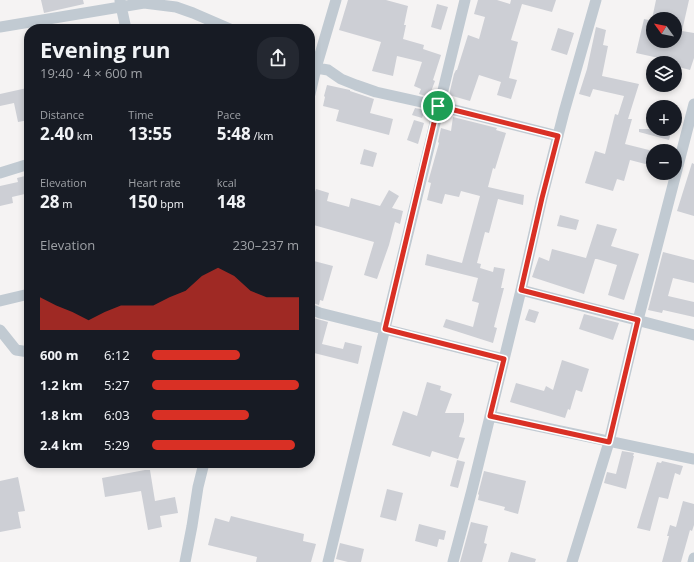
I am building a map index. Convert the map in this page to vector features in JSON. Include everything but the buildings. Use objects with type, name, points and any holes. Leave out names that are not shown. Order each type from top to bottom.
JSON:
[{"type":"street","points":[[315,60],[336,0]]},
{"type":"street","points":[[328,562],[465,0]]},
{"type":"street","points":[[453,562],[521,290],[542,198],[596,0]]},
{"type":"street","points":[[0,27],[120,3],[162,4],[194,13],[219,24]]},
{"type":"street","points":[[120,3],[125,24]]},
{"type":"street","points":[[315,67],[328,70],[346,81],[376,92],[558,136]]},
{"type":"street","points":[[572,562],[609,442],[638,320],[694,104]]},
{"type":"street","points":[[0,173],[24,166]]},
{"type":"street","points":[[521,290],[694,335]]},
{"type":"street","points":[[0,301],[24,295]]},
{"type":"street","points":[[315,310],[504,359]]},
{"type":"street","points":[[0,330],[16,350],[24,351]]},
{"type":"street","points":[[490,416],[694,459]]},
{"type":"street","points":[[185,562],[203,468]]},
{"type":"street","points":[[693,562],[694,558]]},
{"type":"route","points":[[438,106],[558,136],[521,290],[638,320],[609,442],[490,416],[504,359],[385,329],[438,106]]}]
